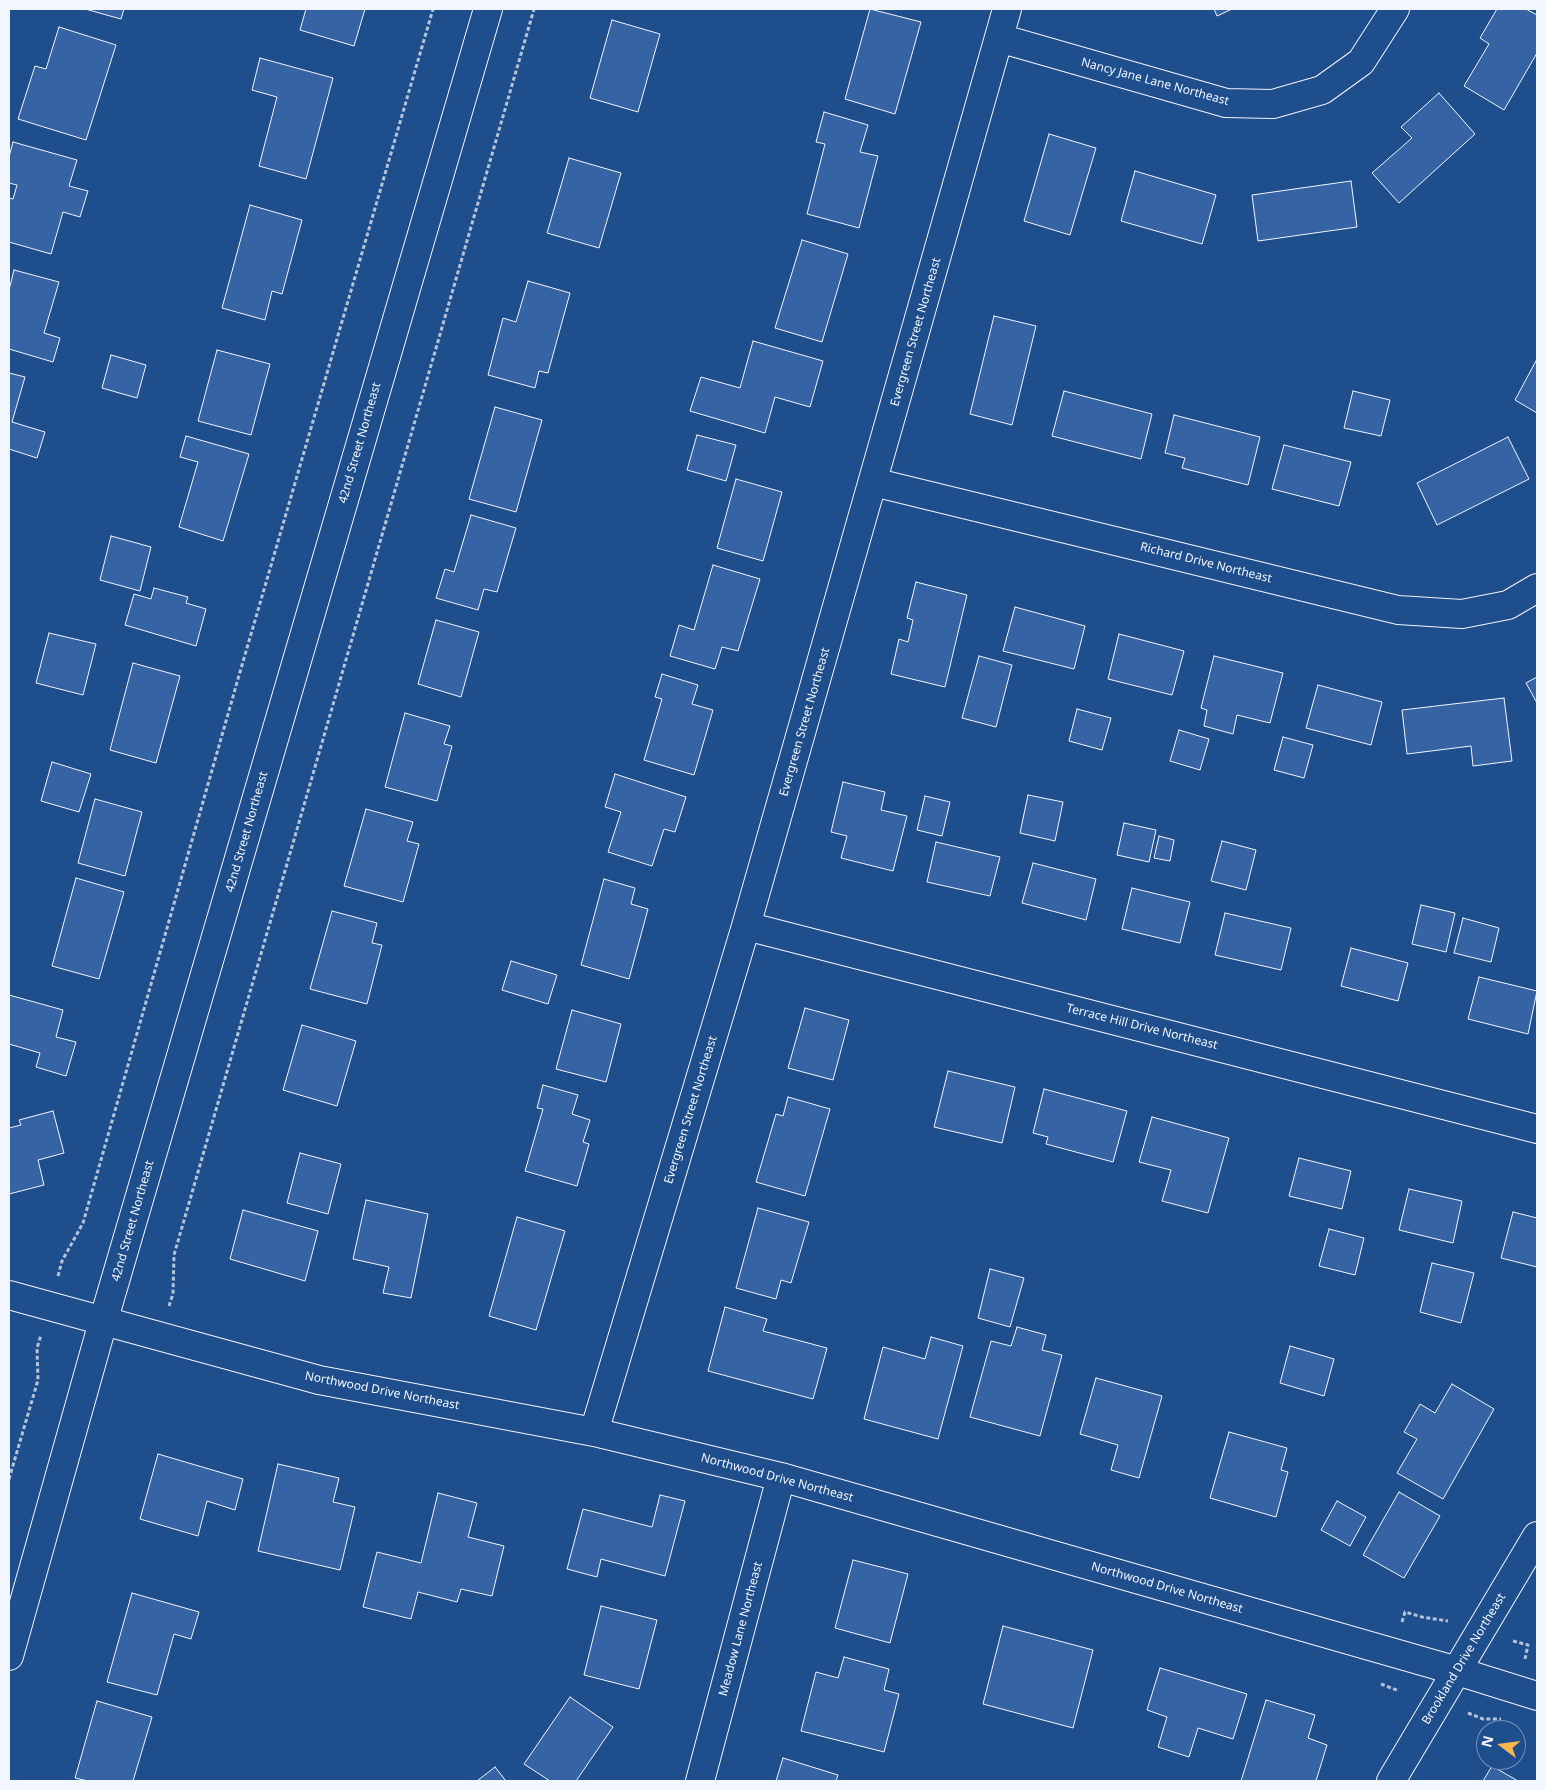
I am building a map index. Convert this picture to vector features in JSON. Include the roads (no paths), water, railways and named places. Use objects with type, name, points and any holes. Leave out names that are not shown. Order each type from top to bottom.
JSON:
[{"type":"street","name":"42nd Street Northeast","points":[[9,1656],[104,1322],[488,9]]},
{"type":"street","name":"Evergreen Street Northeast","points":[[594,1432],[746,926],[1007,9]]},
{"type":"street","name":"Nancy Jane Lane Northeast","points":[[999,38],[1226,103],[1273,104],[1322,90],[1361,62],[1395,9]]},
{"type":"street","name":"Richard Drive Northeast","points":[[873,482],[1398,610],[1462,614],[1508,605],[1537,588]]},
{"type":"street","name":"Terrace Hill Drive Northeast","points":[[746,926],[1537,1129]]},
{"type":"street","name":"Northwood Drive Northeast","points":[[9,1295],[319,1380],[594,1432],[781,1478],[1457,1671],[1537,1696]]},
{"type":"street","name":"Meadow Lane Northeast","points":[[700,1781],[781,1478]]},
{"type":"street","name":"Brookland Drive Northeast","points":[[1391,1781],[1537,1536]]}]
